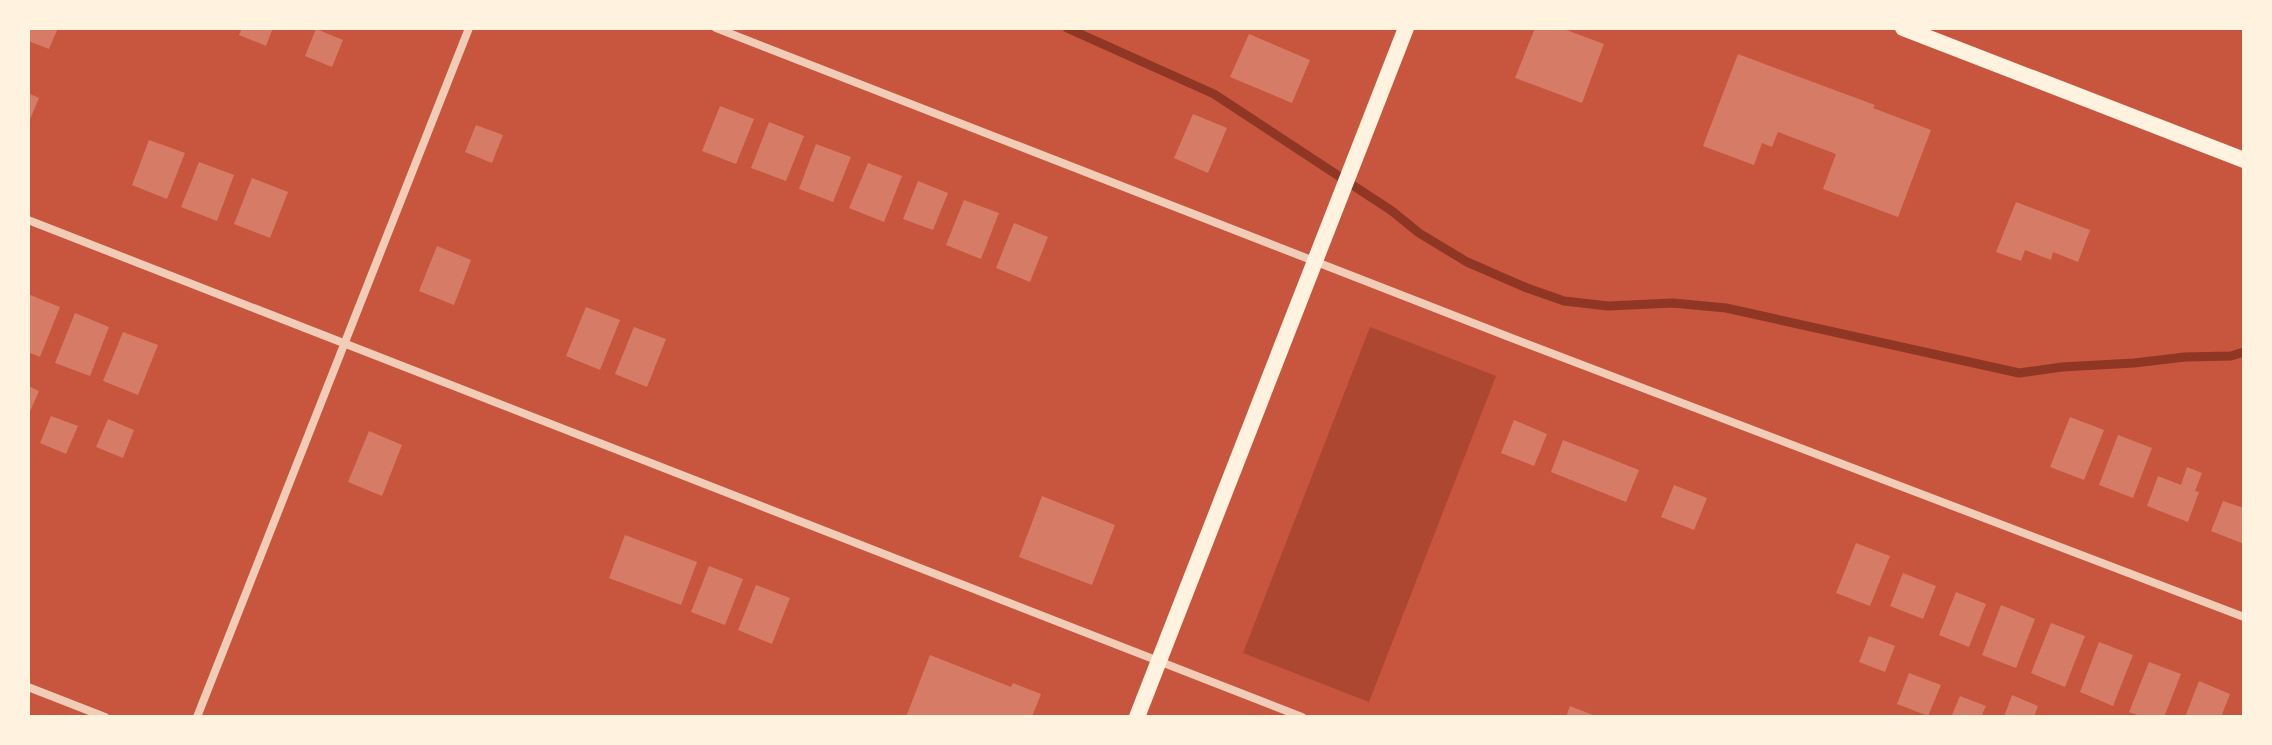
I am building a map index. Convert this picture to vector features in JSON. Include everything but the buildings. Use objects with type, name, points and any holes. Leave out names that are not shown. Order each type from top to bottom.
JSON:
[{"type":"main road","points":[[1137,717],[1406,28]]},
{"type":"main road","points":[[1903,28],[2244,160]]},
{"type":"street","points":[[197,717],[469,28]]},
{"type":"street","points":[[716,28],[1509,337],[2244,617]]},
{"type":"street","points":[[28,220],[1302,717]]},
{"type":"street","points":[[28,687],[105,717]]},
{"type":"shaded area","points":[[1370,327],[1496,376],[1369,702],[1243,653]]},
{"type":"waterway","points":[[1067,28],[1214,94],[1467,262],[1564,301],[1608,306],[1673,303],[1726,308],[2019,373],[2185,357],[2231,356],[2244,352]]}]
